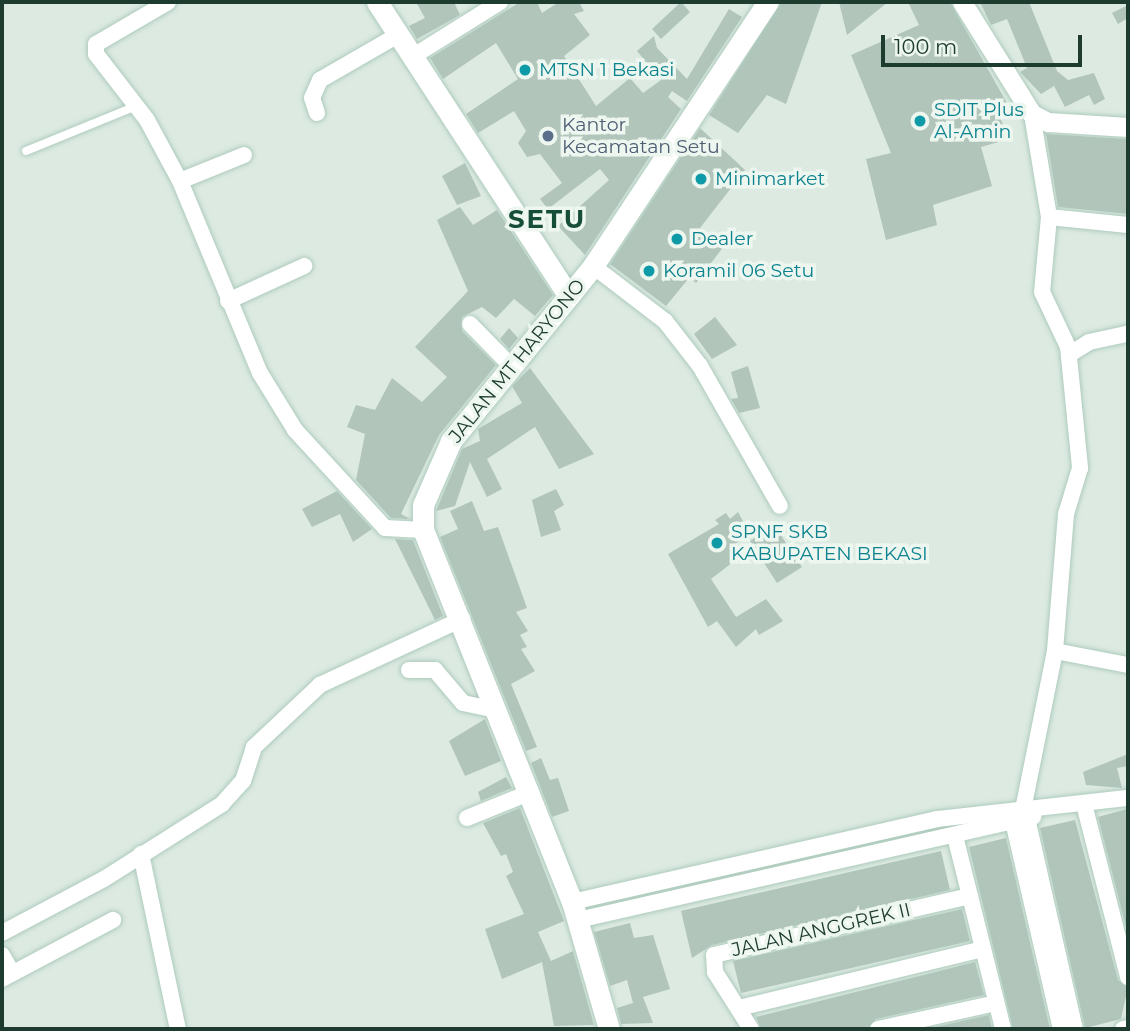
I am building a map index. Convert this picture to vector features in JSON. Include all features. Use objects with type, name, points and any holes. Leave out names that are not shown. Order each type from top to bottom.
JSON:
[{"type":"main road","points":[[377,2],[569,296]]},
{"type":"main road","name":"JALAN MT HARYONO","points":[[423,530],[423,505],[451,441],[593,266],[768,2]]},
{"type":"main road","points":[[423,530],[462,619],[531,792],[575,911],[609,1029]]},
{"type":"street","points":[[167,2],[95,47],[136,106],[180,181],[228,301],[295,430],[385,528],[423,530]]},
{"type":"street","points":[[412,57],[500,2]]},
{"type":"street","points":[[962,2],[973,27],[1032,114],[1049,217],[1042,292],[1070,354],[1080,468],[1066,514],[1055,651],[1017,806],[1061,1029]]},
{"type":"street","points":[[317,113],[312,97],[320,80],[398,35]]},
{"type":"street","points":[[1032,114],[1048,122],[1128,127]]},
{"type":"street","points":[[180,181],[244,155]]},
{"type":"street","points":[[1049,217],[1128,225]]},
{"type":"street","points":[[228,301],[304,266]]},
{"type":"street","points":[[593,266],[665,321],[700,366],[780,506]]},
{"type":"street","points":[[470,324],[510,366]]},
{"type":"street","points":[[1070,354],[1089,342],[1128,334]]},
{"type":"street","points":[[2,933],[141,854],[233,794],[254,747],[320,685],[462,619]]},
{"type":"street","points":[[1055,651],[1128,665]]},
{"type":"street","points":[[409,670],[435,670],[463,703],[497,710]]},
{"type":"street","points":[[467,818],[531,792]]},
{"type":"street","points":[[575,911],[1017,806],[1043,809],[1127,796]]},
{"type":"street","points":[[1084,804],[1128,977]]},
{"type":"street","points":[[575,911],[1020,824],[1043,809]]},
{"type":"street","points":[[1020,824],[1075,1029]]},
{"type":"street","points":[[955,836],[1003,1029]]},
{"type":"street","points":[[141,854],[178,1029]]},
{"type":"street","name":"JALAN ANGGREK II","points":[[751,1029],[715,972],[714,955],[970,896]]},
{"type":"street","points":[[2,955],[7,975],[113,920]]},
{"type":"street","points":[[739,1008],[983,949]]},
{"type":"street","points":[[878,1029],[996,1003]]},
{"type":"lane","points":[[26,151],[136,106]]},
{"type":"building","points":[[416,2],[454,2],[460,15],[417,39],[409,26],[425,18]]},
{"type":"building","points":[[520,2],[537,2],[542,13],[559,2],[579,2],[584,11],[574,14],[590,35],[564,56],[596,106],[630,78],[643,93],[661,80],[637,51],[654,36],[657,48],[687,79],[729,9],[742,17],[687,101],[672,91],[668,97],[681,109],[585,255],[558,226],[609,180],[600,169],[548,209],[540,199],[562,183],[540,154],[527,157],[518,143],[526,131],[514,111],[478,133],[466,114],[518,79],[496,43],[443,79],[430,58]]},
{"type":"building","points":[[681,2],[690,12],[661,39],[652,29]]},
{"type":"building","points":[[781,2],[822,2],[786,104],[767,95],[738,133],[709,115]]},
{"type":"building","points":[[839,2],[888,2],[847,35]]},
{"type":"building","name":"SDIT Plus Al-Amin","points":[[908,2],[950,2],[1012,112],[999,115],[1009,139],[981,147],[992,186],[933,205],[937,225],[886,240],[866,159],[891,153],[851,55],[919,25]]},
{"type":"building","points":[[980,2],[1029,2],[1057,71],[1068,80],[1094,73],[1105,99],[1094,105],[1089,95],[1065,107],[1054,86],[1041,94],[1020,72],[1027,68],[1007,19],[991,25]]},
{"type":"building","points":[[1128,5],[1128,18],[1118,24],[1112,13]]},
{"type":"building","points":[[700,128],[745,170],[700,228],[724,246],[696,283],[689,278],[666,306],[610,264]]},
{"type":"building","points":[[1046,134],[1128,139],[1128,214],[1058,207]]},
{"type":"building","points":[[465,163],[481,196],[457,205],[442,176]]},
{"type":"building","points":[[460,207],[473,225],[497,210],[553,295],[535,316],[514,299],[496,318],[482,307],[462,317],[462,331],[496,365],[439,435],[401,514],[410,519],[391,518],[356,480],[365,434],[347,427],[356,405],[375,410],[392,378],[422,402],[447,377],[415,347],[468,291],[437,220]]},
{"type":"building","points":[[715,317],[737,345],[712,359],[694,334]]},
{"type":"building","points":[[509,328],[518,338],[509,349],[500,339]]},
{"type":"building","points":[[748,366],[760,408],[739,413],[731,399],[738,398],[731,372]]},
{"type":"building","points":[[530,368],[594,454],[559,469],[535,427],[487,459],[502,489],[487,497],[470,462],[455,506],[436,511],[462,449],[480,441],[478,429],[522,403],[512,386]]},
{"type":"building","points":[[556,489],[564,505],[554,511],[561,530],[541,537],[532,500]]},
{"type":"building","points":[[337,491],[372,529],[353,542],[340,514],[312,527],[302,509]]},
{"type":"building","points":[[472,501],[484,531],[498,527],[527,608],[516,612],[528,631],[520,635],[527,647],[521,649],[535,671],[511,684],[537,747],[526,751],[440,537],[458,529],[450,511]]},
{"type":"building","points":[[738,512],[750,534],[729,548],[737,559],[711,579],[736,617],[766,599],[783,621],[759,635],[756,629],[736,647],[717,621],[708,627],[668,554],[719,524],[715,520],[726,513],[730,519]]},
{"type":"building","name":"SPNF SKB KABUPATEN BEKASI","points":[[774,525],[802,567],[777,583],[750,541]]},
{"type":"building","points":[[395,539],[413,540],[443,616],[435,620]]},
{"type":"building","points":[[485,719],[501,761],[465,776],[449,741]]},
{"type":"building","points":[[1128,754],[1128,766],[1117,768],[1122,788],[1086,785],[1083,772]]},
{"type":"building","points":[[541,758],[550,780],[558,778],[569,811],[552,817],[531,763]]},
{"type":"building","points":[[506,777],[512,788],[481,801],[478,792]]},
{"type":"building","points":[[520,808],[564,921],[538,932],[551,961],[573,951],[594,1025],[554,1026],[542,962],[502,979],[485,929],[524,914],[506,876],[513,872],[506,854],[501,856],[483,823]]},
{"type":"building","points":[[1127,809],[1128,815],[1128,935],[1098,817]]},
{"type":"building","points":[[1075,820],[1118,980],[1128,987],[1121,1019],[1085,1028],[1040,828]]},
{"type":"building","points":[[1006,838],[1050,1029],[1013,1029],[969,847]]},
{"type":"building","points":[[941,851],[950,890],[712,945],[692,958],[681,911]]},
{"type":"building","points":[[962,909],[970,941],[741,993],[733,961]]},
{"type":"building","points":[[630,923],[634,938],[653,935],[670,989],[643,997],[653,1023],[621,1024],[617,1008],[633,1003],[627,980],[610,986],[594,932]]},
{"type":"building","points":[[975,962],[984,995],[876,1019],[868,1029],[761,1029],[756,1017]]},
{"type":"building","points":[[989,1015],[992,1029],[926,1029]]},
{"type":"place","name":"MTSN 1 Bekasi","points":[[525,70]]},
{"type":"place","name":"SDIT Plus Al-Amin","points":[[920,121]]},
{"type":"place","name":"Kantor Kecamatan Setu","points":[[548,136]]},
{"type":"place","name":"Minimarket","points":[[701,179]]},
{"type":"place","name":"Dealer","points":[[677,239]]},
{"type":"place","name":"Koramil 06 Setu","points":[[649,271]]},
{"type":"place","name":"SPNF SKB KABUPATEN BEKASI","points":[[717,543]]},
{"type":"district","name":"SETU","points":[[547,220]]}]
